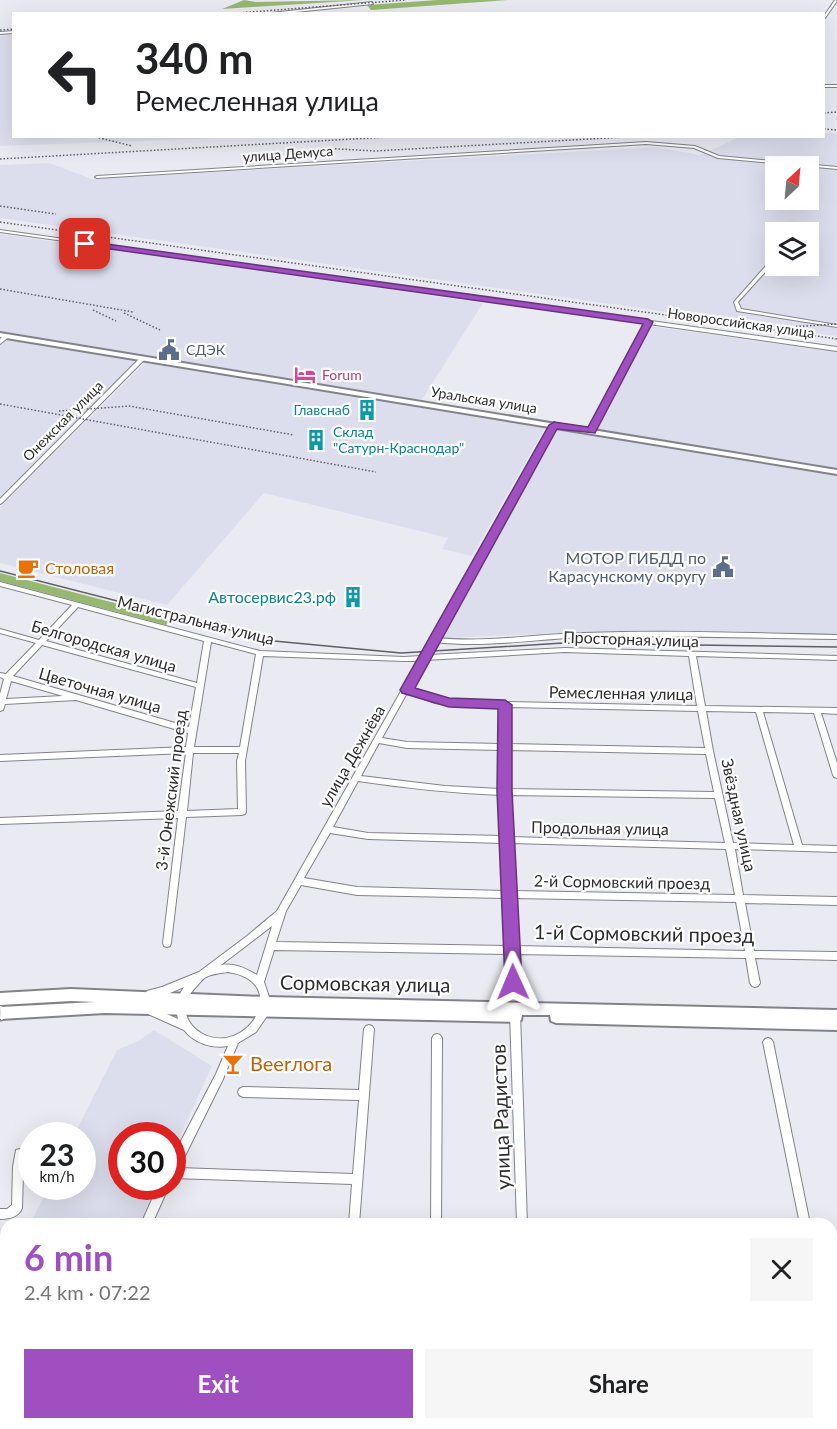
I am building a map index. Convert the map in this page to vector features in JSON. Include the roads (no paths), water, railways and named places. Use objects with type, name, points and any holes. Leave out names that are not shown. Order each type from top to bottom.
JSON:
[{"type":"main road","name":"Уральская улица","points":[[3,337],[231,372],[837,472]]},
{"type":"main road","name":"Сормовская улица","points":[[0,1008],[81,1002],[109,997],[181,1005],[837,1016]]},
{"type":"main road","name":"Сормовская улица","points":[[81,1002],[144,1008],[181,1005]]},
{"type":"main road","name":"Сормовская улица","points":[[515,1012],[837,1024]]},
{"type":"street","points":[[825,16],[836,0]]},
{"type":"street","points":[[282,12],[372,3]]},
{"type":"street","name":"улица Демуса","points":[[97,177],[646,143],[695,147],[718,157],[837,168]]},
{"type":"street","name":"Новороссийская улица","points":[[0,231],[837,349]]},
{"type":"street","points":[[765,270],[736,302],[739,310],[837,326]]},
{"type":"street","points":[[591,431],[648,322]]},
{"type":"street","name":"Онежская улица","points":[[0,502],[143,358]]},
{"type":"street","name":"улица Дежнёва","points":[[259,982],[282,910],[554,425]]},
{"type":"street","name":"Магистральная улица","points":[[0,584],[261,653],[378,658],[425,657]]},
{"type":"street","points":[[77,604],[43,642],[4,676],[0,704],[79,697]]},
{"type":"street","name":"Белгородская улица","points":[[0,631],[200,687]]},
{"type":"street","name":"Просторная улица","points":[[434,640],[452,643],[555,636],[632,634],[837,637]]},
{"type":"street","name":"3-й Онежский проезд","points":[[166,944],[192,731],[208,640]]},
{"type":"street","name":"Просторная улица","points":[[425,657],[565,650],[837,658]]},
{"type":"street","points":[[0,821],[242,812],[243,750],[261,653]]},
{"type":"street","name":"Звёздная улица","points":[[692,654],[709,751],[741,899],[755,983]]},
{"type":"street","name":"Цветочная улица","points":[[4,676],[192,731]]},
{"type":"street","name":"Ремесленная улица","points":[[407,690],[449,703],[837,711]]},
{"type":"street","points":[[505,705],[504,791],[513,982]]},
{"type":"street","points":[[759,710],[799,848]]},
{"type":"street","points":[[817,711],[837,775]]},
{"type":"street","points":[[378,740],[407,745],[709,751]]},
{"type":"street","points":[[0,758],[243,750]]},
{"type":"street","points":[[355,778],[408,787],[718,795]]},
{"type":"street","name":"Продольная улица","points":[[327,829],[368,836],[837,849]]},
{"type":"street","name":"2-й Сормовский проезд","points":[[299,881],[357,891],[837,901]]},
{"type":"street","points":[[185,1027],[181,1005],[188,988],[273,920],[282,910]]},
{"type":"street","name":"1-й Сормовский проезд","points":[[270,946],[837,956]]},
{"type":"street","points":[[109,997],[156,993],[217,969],[233,968],[248,973],[259,982],[264,990],[265,1007],[252,1030],[235,1040],[208,1042],[197,1037],[185,1027],[144,1008]]},
{"type":"street","name":"улица Радистов","points":[[515,1012],[522,1218]]},
{"type":"street","points":[[354,1218],[369,1029]]},
{"type":"street","points":[[436,1218],[437,1038]]},
{"type":"street","points":[[186,1143],[220,1076],[235,1040]]},
{"type":"street","points":[[768,1042],[804,1218]]},
{"type":"street","points":[[243,1092],[363,1095]]},
{"type":"street","points":[[0,1214],[8,1214],[17,1208],[18,1164]]},
{"type":"street","points":[[186,1172],[357,1179]]},
{"type":"street","points":[[149,1218],[157,1200]]},
{"type":"tram line","points":[[0,571],[274,641],[401,653],[563,643],[837,647]]},
{"type":"railway","points":[[251,12],[405,0]]},
{"type":"railway","points":[[0,30],[12,29]]},
{"type":"railway","points":[[825,113],[837,112]]},
{"type":"railway","points":[[825,129],[837,130]]},
{"type":"railway","points":[[100,138],[132,146]]},
{"type":"railway","points":[[0,159],[371,138]]},
{"type":"railway","points":[[321,148],[375,151],[607,138]]},
{"type":"railway","points":[[0,206],[56,214]]},
{"type":"railway","points":[[0,222],[837,339]]},
{"type":"railway","points":[[0,289],[133,312]]},
{"type":"railway","points":[[93,310],[116,321]]},
{"type":"railway","points":[[124,313],[160,330]]},
{"type":"railway","points":[[789,327],[837,324]]},
{"type":"railway","points":[[0,404],[376,472]]},
{"type":"railway","points":[[59,411],[129,406],[294,435]]},
{"type":"place","name":"СДЭК","points":[[169,350]]},
{"type":"place","name":"Forum","points":[[305,375]]},
{"type":"place","name":"Главснаб","points":[[367,410]]},
{"type":"place","name":"Склад \"Сатурн-Краснодар\"","points":[[316,440]]},
{"type":"place","name":"МОТОР ГИБДД по Карасунскому округу","points":[[723,567]]},
{"type":"place","name":"Столовая","points":[[28,568]]},
{"type":"place","name":"Автосервис23.рф","points":[[353,597]]},
{"type":"place","name":"Beerлога","points":[[233,1064]]}]
